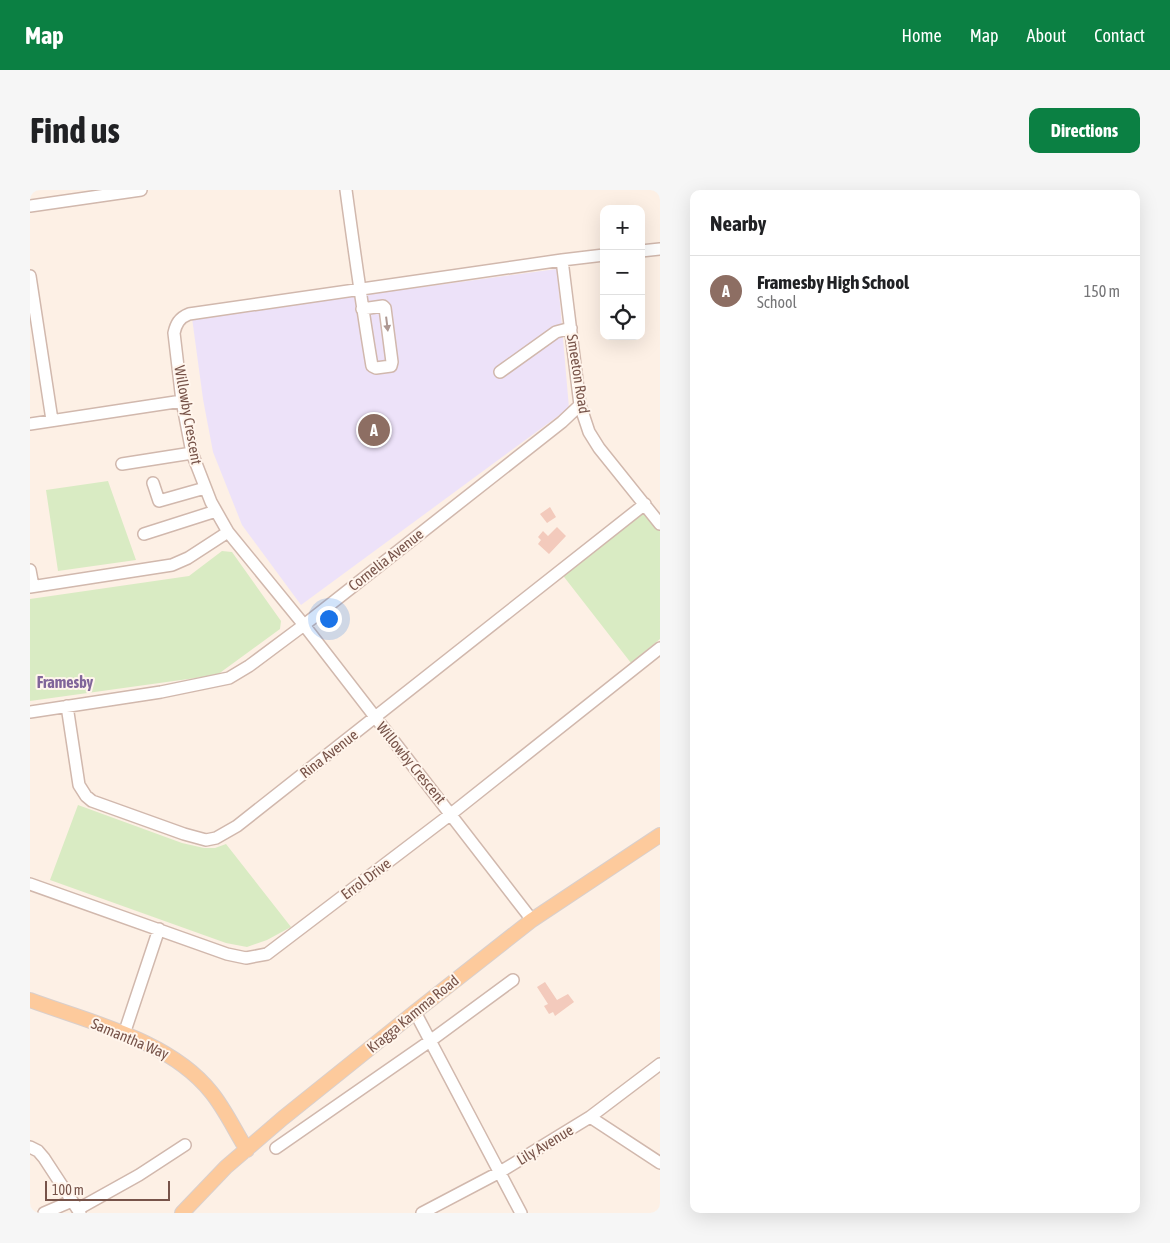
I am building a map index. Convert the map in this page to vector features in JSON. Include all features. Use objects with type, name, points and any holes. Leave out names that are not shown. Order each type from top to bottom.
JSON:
[{"type":"main road","name":"Kragga Kamma Road","points":[[182,1213],[226,1167],[283,1118],[415,1012],[532,920],[660,835]]},
{"type":"main road","name":"Samantha Way","points":[[30,1000],[124,1034],[175,1058],[211,1092],[247,1150]]},
{"type":"street","points":[[30,206],[141,190]]},
{"type":"street","points":[[346,190],[359,289],[362,309],[372,366],[376,368],[391,366],[386,308],[383,306],[362,309]]},
{"type":"street","points":[[645,251],[660,249]]},
{"type":"street","name":"Willowby Crescent","points":[[532,920],[304,625],[228,532],[205,488],[192,453],[182,401],[174,333],[176,325],[183,316],[600,255]]},
{"type":"street","name":"Smeeton Road","points":[[562,260],[580,405],[589,432],[599,448],[660,524]]},
{"type":"street","points":[[30,276],[52,420]]},
{"type":"street","points":[[500,372],[556,332],[571,328]]},
{"type":"street","points":[[30,424],[182,401]]},
{"type":"street","name":"Cornelia Avenue","points":[[30,712],[161,692],[229,678],[249,666],[304,625],[562,422],[580,405]]},
{"type":"street","points":[[122,464],[192,453]]},
{"type":"street","points":[[153,483],[159,502],[205,488]]},
{"type":"street","name":"Rina Avenue","points":[[67,706],[79,785],[86,796],[102,806],[184,834],[206,840],[216,838],[237,826],[645,504]]},
{"type":"street","points":[[144,534],[216,511]]},
{"type":"street","points":[[30,570],[31,586],[172,564],[188,558],[228,532]]},
{"type":"street","name":"Errol Drive","points":[[30,884],[227,954],[246,958],[267,954],[451,814],[660,648]]},
{"type":"street","points":[[124,1034],[159,929]]},
{"type":"street","points":[[276,1148],[430,1041],[513,980]]},
{"type":"street","points":[[415,1012],[521,1213]]},
{"type":"street","name":"Lily Avenue","points":[[422,1213],[500,1172],[590,1117],[660,1064]]},
{"type":"street","points":[[590,1117],[660,1163]]},
{"type":"street","points":[[44,1213],[77,1208],[139,1175],[185,1145]]},
{"type":"street","points":[[30,1146],[44,1158],[77,1208]]},
{"type":"shaded area","points":[[557,269],[569,408],[301,605],[242,525],[213,452],[203,399],[192,318]]},
{"type":"green space","points":[[108,481],[136,560],[58,571],[46,490]]},
{"type":"green space","points":[[644,510],[660,530],[660,639],[631,663],[561,573]]},
{"type":"green space","points":[[222,551],[232,552],[281,621],[280,629],[217,675],[30,701],[30,599],[189,576]]},
{"type":"green space","points":[[78,805],[182,843],[204,848],[215,848],[226,844],[291,927],[267,940],[247,947],[226,943],[50,880]]},
{"type":"building","points":[[550,507],[556,517],[547,523],[540,514]]},
{"type":"building","points":[[557,527],[566,536],[549,554],[538,544],[541,540],[538,537],[543,531],[548,536]]},
{"type":"building","points":[[545,982],[557,1000],[568,994],[574,1002],[555,1016],[553,1012],[549,1014],[544,1006],[548,1004],[537,987]]},
{"type":"place","name":"Framesby High School","points":[[374,430]]},
{"type":"district","name":"Framesby","points":[[65,682]]}]
